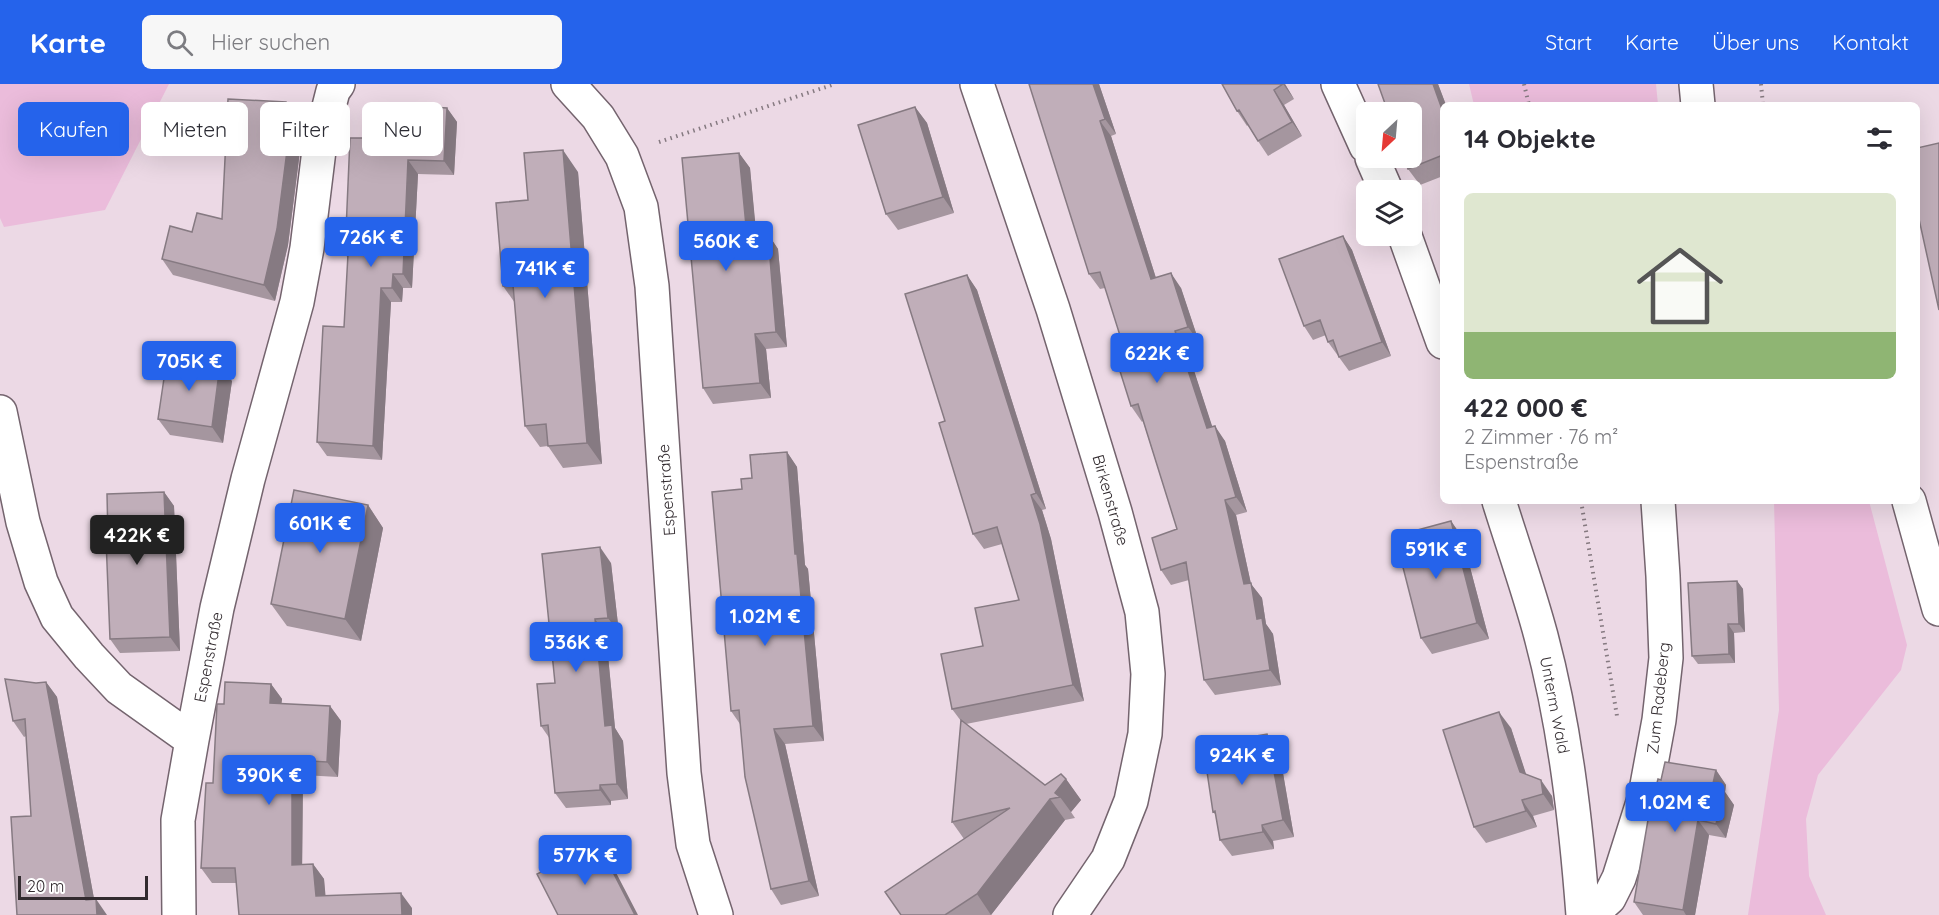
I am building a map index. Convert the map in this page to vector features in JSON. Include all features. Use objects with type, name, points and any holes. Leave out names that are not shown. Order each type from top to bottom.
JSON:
[{"type":"street","name":"Espenstraße","points":[[179,915],[178,820],[192,740],[220,597],[248,479],[297,302],[307,248],[320,142],[333,91],[338,84]]},
{"type":"street","name":"Espenstraße","points":[[568,84],[598,117],[622,156],[641,207],[652,286],[684,773],[693,844],[716,915]]},
{"type":"street","name":"Birkenstraße","points":[[977,84],[1053,309],[1115,512],[1142,612],[1148,674],[1145,734],[1131,801],[1108,859],[1070,915]]},
{"type":"street","points":[[1338,84],[1356,124]]},
{"type":"street","points":[[1696,84],[1698,102]]},
{"type":"street","points":[[1409,246],[1440,334]]},
{"type":"street","points":[[0,412],[23,522],[41,582],[57,617],[119,688],[192,740]]},
{"type":"street","name":"Unterm Wald","points":[[1500,504],[1541,637],[1559,721],[1577,845],[1583,915]]},
{"type":"street","name":"Zum Radeberg","points":[[1590,915],[1609,898],[1619,878],[1645,795],[1659,720],[1666,658],[1658,504]]},
{"type":"street","points":[[1910,504],[1939,609]]},
{"type":"path","points":[[622,156],[679,134],[835,84]]},
{"type":"path","points":[[1524,84],[1528,102]]},
{"type":"path","points":[[1761,84],[1763,102]]},
{"type":"path","points":[[1581,504],[1617,719]]},
{"type":"shaded area","points":[[0,84],[169,84],[160,102],[141,102],[141,139],[105,210],[4,227],[0,218]]},
{"type":"shaded area","points":[[1469,84],[1656,84],[1658,102],[1473,102]]},
{"type":"shaded area","points":[[1774,504],[1870,504],[1907,645],[1901,670],[1818,775],[1806,819],[1809,876],[1826,915],[1748,915],[1779,710]]},
{"type":"building","points":[[1029,84],[1093,84],[1105,119],[1100,121],[1151,279],[1171,273],[1188,327],[1175,331],[1207,428],[1215,426],[1236,497],[1225,500],[1244,584],[1251,583],[1257,619],[1262,618],[1270,670],[1204,680],[1186,562],[1161,570],[1152,538],[1177,529],[1138,404],[1131,406],[1113,349],[1123,345],[1100,272],[1089,274]]},
{"type":"building","points":[[1222,84],[1283,84],[1274,90],[1292,122],[1258,141]]},
{"type":"building","points":[[1378,84],[1433,84],[1440,104],[1440,156],[1422,163],[1422,102],[1384,102]]},
{"type":"building","points":[[228,99],[286,102],[260,102],[260,156],[286,156],[277,229],[264,285],[162,259],[170,226],[192,232],[197,213],[222,219],[225,156],[248,156],[248,102],[228,102]]},
{"type":"building","points":[[915,107],[943,197],[886,214],[858,125]]},
{"type":"building","points":[[443,108],[447,108],[444,161],[408,160],[403,274],[393,274],[392,288],[381,288],[373,446],[317,442],[323,326],[344,327],[350,138],[362,138],[362,156],[443,156]]},
{"type":"building","points":[[1939,143],[1939,310],[1920,224],[1920,147]]},
{"type":"building","points":[[563,150],[587,443],[548,446],[546,424],[525,426],[513,285],[503,286],[496,203],[528,200],[524,153]]},
{"type":"building","points":[[739,153],[747,236],[768,234],[776,332],[755,334],[760,383],[703,388],[682,158]]},
{"type":"building","points":[[1343,236],[1382,342],[1339,357],[1333,340],[1328,342],[1320,320],[1304,326],[1279,259]]},
{"type":"building","points":[[967,275],[1036,493],[1031,495],[1040,524],[1073,685],[952,709],[941,654],[983,646],[975,608],[1019,600],[997,527],[973,534],[939,423],[945,421],[905,294]]},
{"type":"building","points":[[167,358],[220,365],[212,427],[158,419]]},
{"type":"building","points":[[787,452],[813,726],[774,729],[809,881],[771,889],[745,777],[739,710],[731,711],[712,492],[742,489],[741,479],[752,478],[750,455]]},
{"type":"building","points":[[294,490],[368,505],[345,619],[271,604]]},
{"type":"building","points":[[164,492],[170,637],[110,639],[106,539],[108,539],[107,494]]},
{"type":"building","points":[[1451,521],[1477,623],[1421,638],[1395,536]]},
{"type":"building","points":[[600,547],[608,618],[595,619],[605,726],[612,725],[617,784],[600,785],[600,790],[555,793],[548,725],[541,726],[537,684],[555,683],[542,554]]},
{"type":"building","points":[[1737,581],[1739,624],[1728,624],[1729,654],[1692,656],[1688,583]]},
{"type":"building","points":[[5,679],[46,682],[86,900],[96,899],[97,915],[17,915],[11,817],[31,816],[25,719],[13,721]]},
{"type":"building","points":[[225,682],[271,684],[270,703],[330,706],[327,762],[292,760],[292,865],[313,864],[316,896],[401,893],[402,915],[239,915],[235,868],[201,868],[206,783],[213,783],[217,704],[224,704]]},
{"type":"building","points":[[1499,712],[1520,772],[1541,780],[1543,794],[1522,800],[1526,811],[1474,827],[1443,730]]},
{"type":"building","points":[[961,720],[1045,785],[1061,774],[1066,779],[1055,793],[1060,797],[1050,799],[977,894],[945,915],[901,915],[885,892],[1010,808],[952,822]]},
{"type":"building","points":[[1267,734],[1283,820],[1262,825],[1263,832],[1220,840],[1215,811],[1213,812],[1203,745]]},
{"type":"building","points":[[1665,762],[1716,770],[1712,788],[1724,790],[1716,824],[1698,820],[1683,910],[1634,902],[1649,814]]},
{"type":"building","points":[[598,843],[635,915],[558,915],[537,874]]}]
